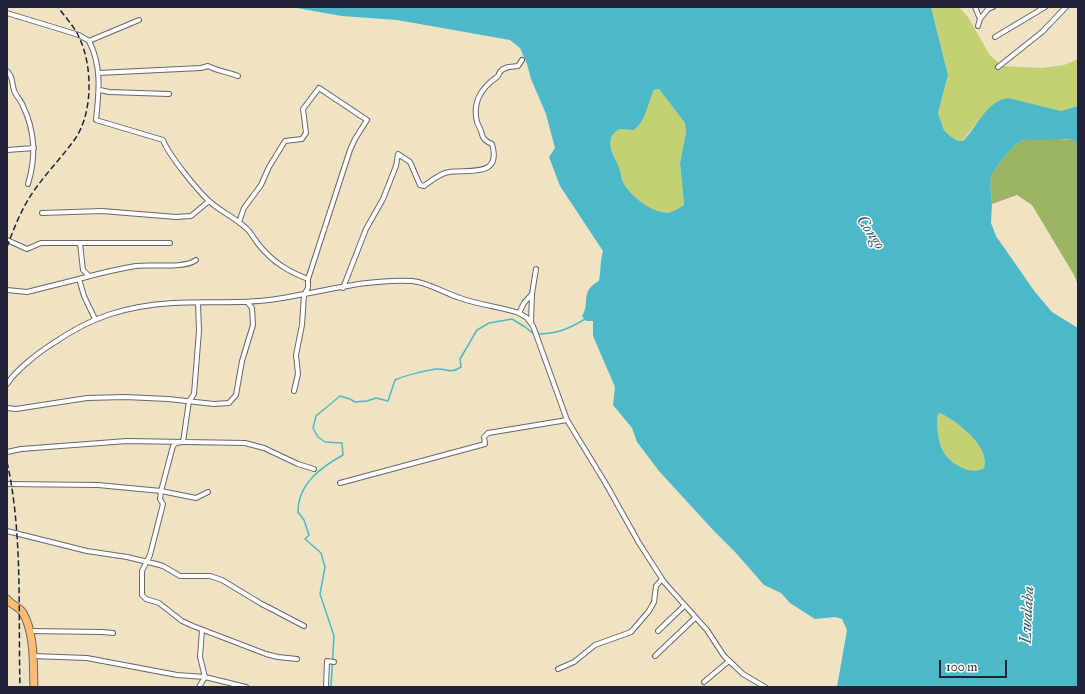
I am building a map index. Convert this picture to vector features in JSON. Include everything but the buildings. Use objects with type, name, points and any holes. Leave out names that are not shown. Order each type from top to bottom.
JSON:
[{"type":"main road","points":[[7,599],[23,612],[29,631],[34,687]]},
{"type":"street","points":[[975,7],[980,19]]},
{"type":"street","points":[[978,26],[980,19],[988,9],[993,7]]},
{"type":"street","points":[[995,37],[1045,7]]},
{"type":"street","points":[[998,66],[1042,32],[1066,7]]},
{"type":"street","points":[[7,13],[83,37],[89,41],[96,54],[100,90],[96,120],[163,140],[175,160],[209,201],[248,229],[269,257],[277,264],[308,279]]},
{"type":"street","points":[[89,41],[139,20]]},
{"type":"street","points":[[343,288],[366,229],[383,199],[396,166],[398,154],[410,162],[420,185],[424,186],[447,172],[485,170],[490,165],[494,150],[492,144],[486,142],[481,136],[481,131],[477,121],[476,102],[480,92],[489,81],[499,76],[501,71],[507,67],[518,66],[522,60]]},
{"type":"street","points":[[98,74],[201,68],[208,66],[222,73],[229,73],[238,76]]},
{"type":"street","points":[[7,71],[12,76],[14,91],[19,97],[28,117],[33,134],[33,163],[28,184]]},
{"type":"street","points":[[239,222],[244,208],[261,186],[269,167],[285,141],[302,138],[306,133],[303,109],[319,88],[367,120],[350,150],[308,279],[308,288],[304,295],[302,326],[296,355],[298,374],[294,391]]},
{"type":"street","points":[[100,90],[109,92],[169,94]]},
{"type":"street","points":[[7,150],[34,148]]},
{"type":"street","points":[[42,213],[102,211],[176,217],[191,216],[209,201]]},
{"type":"street","points":[[7,240],[28,249],[41,243],[170,243]]},
{"type":"street","points":[[80,243],[83,270],[89,276]]},
{"type":"street","points":[[7,290],[27,292],[89,276],[137,266],[192,263],[196,260]]},
{"type":"street","points":[[531,324],[532,294],[536,269]]},
{"type":"street","points":[[78,279],[85,300],[94,319]]},
{"type":"street","points":[[7,384],[38,352],[73,329],[94,319],[131,308],[173,303],[248,303],[304,295],[316,291],[343,288],[373,282],[414,282],[433,286],[460,298],[519,313],[527,318],[531,324],[567,420],[606,484],[638,543],[662,579],[684,606],[707,630],[729,661],[743,674],[765,687]]},
{"type":"street","points":[[519,313],[524,303],[532,294]]},
{"type":"street","points":[[183,442],[190,401],[194,394],[199,331],[198,303]]},
{"type":"street","points":[[7,408],[16,409],[87,398],[125,397],[225,404],[229,403],[236,394],[242,361],[253,325],[252,308],[248,303]]},
{"type":"street","points":[[340,483],[485,444],[484,437],[488,433],[567,420]]},
{"type":"street","points":[[7,452],[21,449],[127,441],[245,443],[264,448],[298,464],[314,469]]},
{"type":"street","points":[[183,442],[176,443],[173,446],[161,491],[160,498],[163,504],[152,547],[142,571],[143,597],[159,603],[182,621],[202,630],[266,654],[297,659]]},
{"type":"street","points":[[7,484],[98,485],[161,491],[196,498],[208,492]]},
{"type":"street","points":[[7,531],[87,551],[164,566],[180,576],[210,576],[222,580],[260,603],[304,626]]},
{"type":"street","points":[[558,668],[574,662],[595,645],[631,632],[649,611],[654,602],[656,586],[662,579]]},
{"type":"street","points":[[658,631],[684,606]]},
{"type":"street","points":[[655,656],[695,618]]},
{"type":"street","points":[[199,687],[205,677],[200,657],[202,630]]},
{"type":"street","points":[[29,631],[113,633]]},
{"type":"street","points":[[32,656],[88,658],[177,675],[205,677],[246,687]]},
{"type":"street","points":[[326,687],[327,661],[334,662]]},
{"type":"street","points":[[704,682],[729,661]]},
{"type":"green space","points":[[931,7],[959,7],[968,17],[989,54],[1002,66],[1042,68],[1064,65],[1078,59],[1078,106],[1061,111],[1009,98],[983,115],[962,141],[952,138],[944,130],[938,113],[948,75]]},
{"type":"green space","points":[[659,89],[685,123],[686,132],[680,163],[684,205],[671,212],[658,211],[651,208],[631,193],[623,182],[610,142],[613,134],[619,129],[634,130],[642,122],[654,90]]},
{"type":"green space","points":[[1044,138],[1073,140],[1078,143],[1078,285],[1074,275],[1032,205],[1017,195],[992,204],[990,184],[992,174],[999,163],[1014,146],[1022,140]]},
{"type":"green space","points":[[940,413],[963,428],[978,443],[985,460],[984,468],[973,471],[967,470],[946,456],[941,447],[938,433],[937,418],[938,414]]},
{"type":"water","points":[[291,7],[931,7],[948,75],[938,113],[944,130],[950,136],[958,141],[963,141],[988,109],[1001,100],[1009,98],[1061,111],[1078,106],[1078,143],[1073,140],[1065,139],[1022,140],[1014,146],[999,163],[992,174],[990,184],[992,204],[991,223],[996,236],[1035,292],[1052,312],[1078,328],[1078,687],[837,687],[847,630],[842,619],[835,617],[815,619],[790,603],[781,593],[764,585],[659,471],[637,442],[632,428],[613,405],[615,387],[593,336],[593,321],[586,321],[582,316],[586,306],[587,293],[593,285],[599,281],[603,251],[560,186],[549,157],[555,148],[546,114],[520,48],[510,40],[397,20],[342,16]],"holes":[[[659,89],[685,123],[686,132],[680,163],[684,205],[671,212],[658,211],[651,208],[631,193],[623,182],[610,142],[613,134],[619,129],[634,130],[642,122],[654,90]],[[940,413],[963,428],[978,443],[985,460],[984,468],[973,471],[967,470],[946,456],[941,447],[938,432],[937,418],[938,414]]]},
{"type":"waterway","points":[[331,687],[334,636],[320,594],[325,567],[321,553],[305,539],[309,535],[304,520],[298,512],[299,502],[306,485],[319,471],[343,455],[342,443],[325,442],[318,437],[313,428],[316,416],[340,396],[355,402],[367,401],[376,398],[388,401],[395,380],[398,378],[433,370],[441,369],[453,371],[461,367],[460,359],[477,330],[489,323],[512,319],[534,334]]},
{"type":"waterway","points":[[537,334],[562,330],[585,319]]},
{"type":"railway","points":[[7,247],[19,217],[28,200],[75,139],[81,128],[88,103],[89,75],[84,49],[77,33],[58,7]]},
{"type":"railway","points":[[7,462],[16,517],[18,545],[20,687]]},
{"type":"water label","name":"Congo","points":[[870,233]]},
{"type":"water label","name":"Lwalaba","points":[[1028,615]]}]
